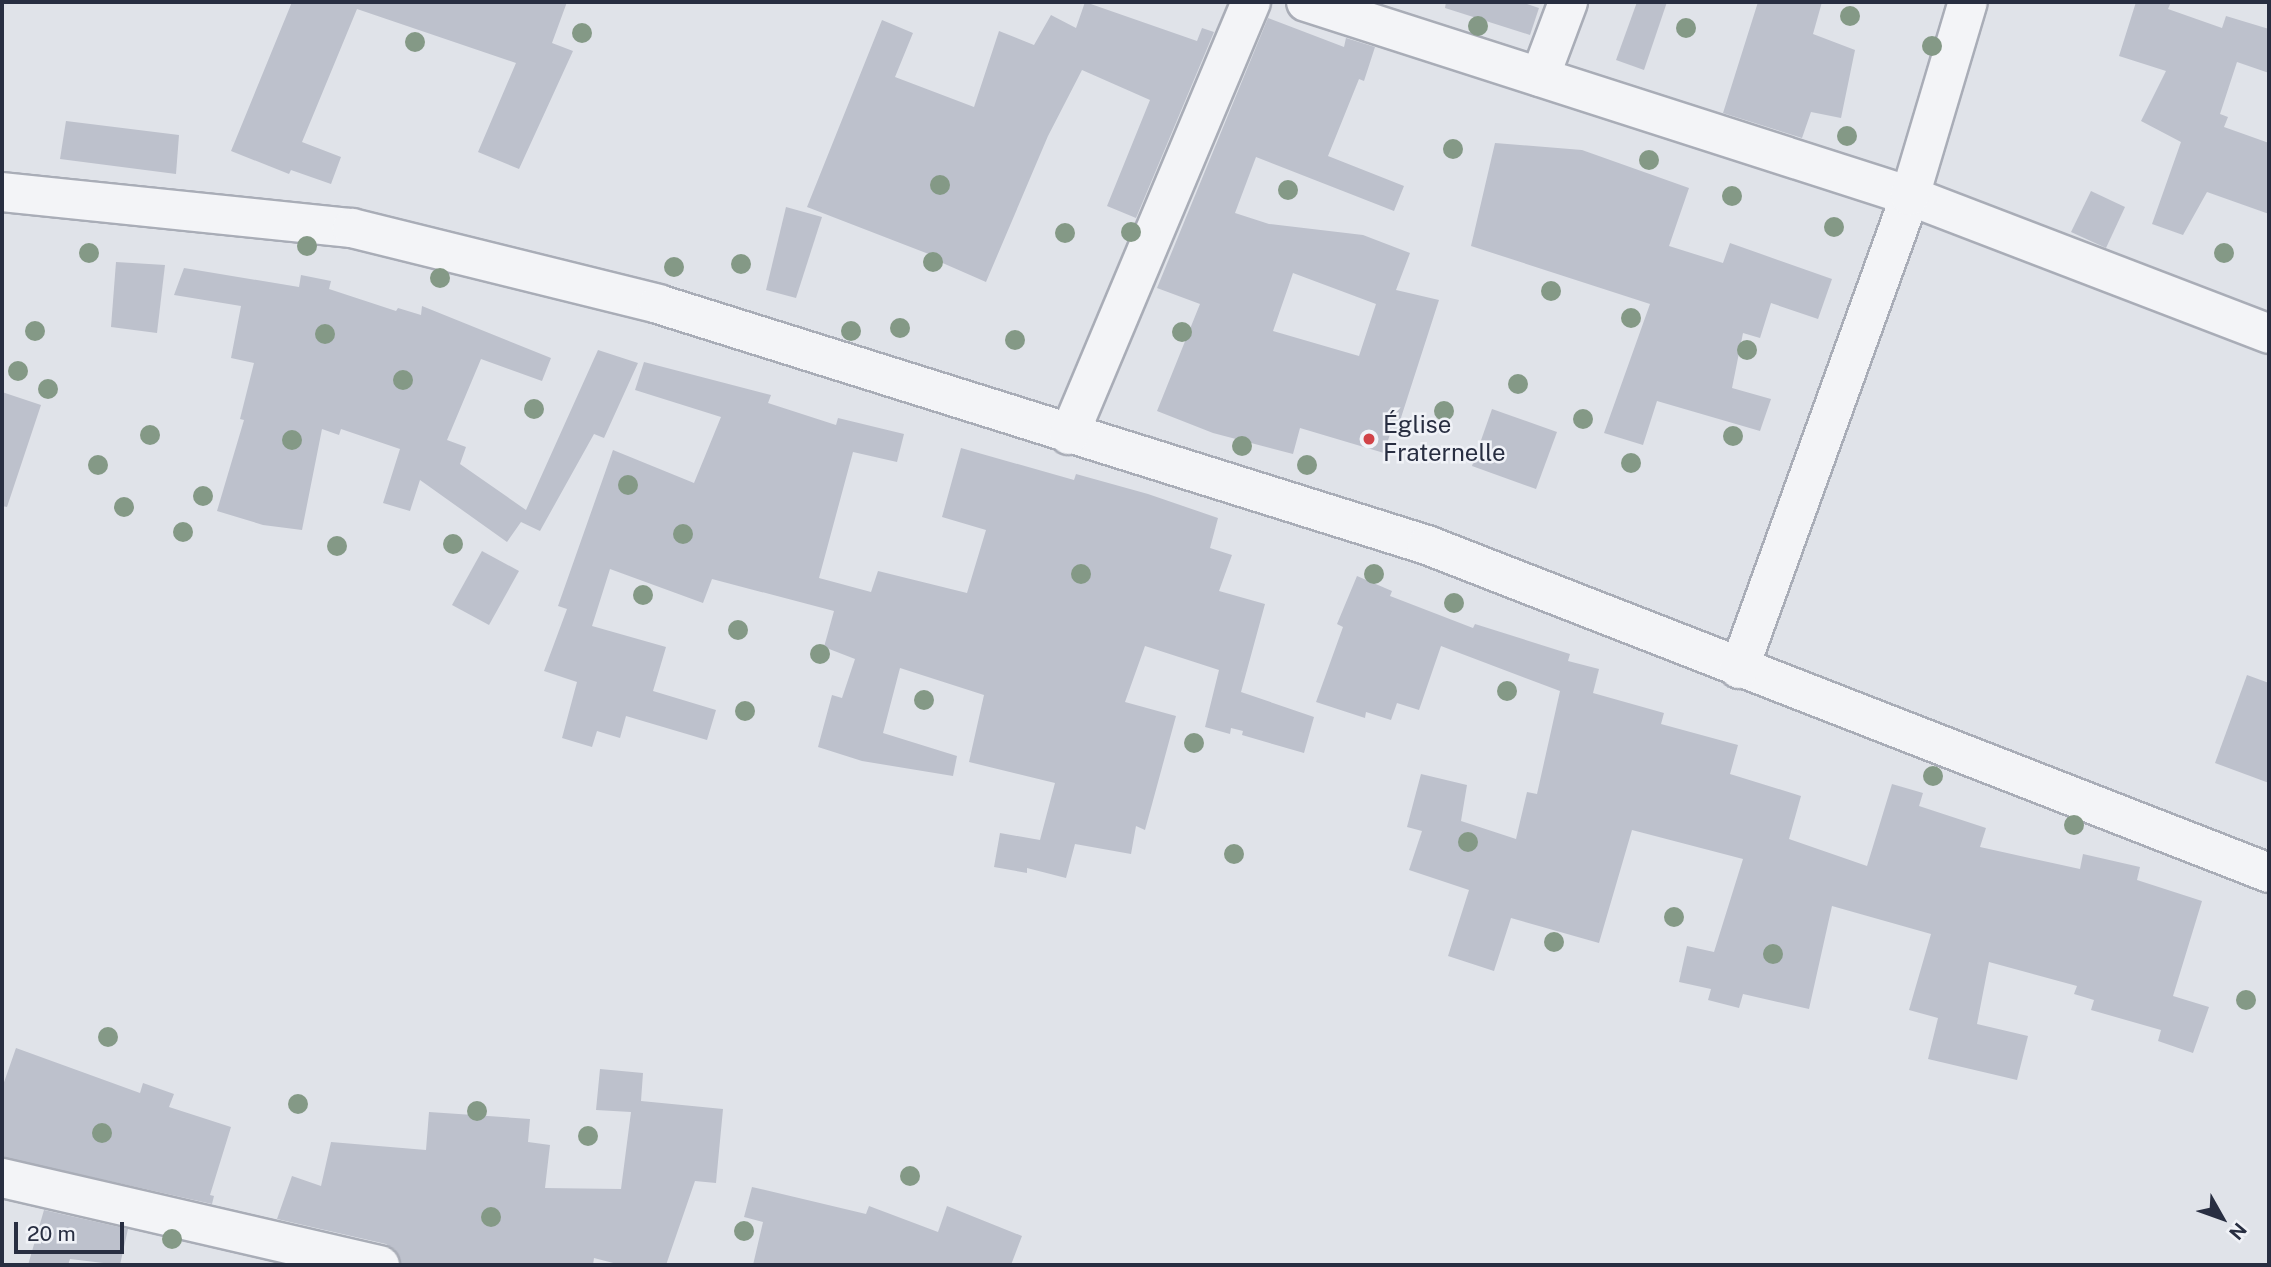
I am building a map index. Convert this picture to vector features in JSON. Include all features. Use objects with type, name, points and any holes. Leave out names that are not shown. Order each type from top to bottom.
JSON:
[{"type":"street","points":[[1069,435],[1251,2]]},
{"type":"street","points":[[1306,2],[1380,13],[1540,77],[1910,196],[2269,334]]},
{"type":"street","points":[[1540,77],[1569,2]]},
{"type":"street","points":[[1740,669],[1910,196],[1968,2]]},
{"type":"street","points":[[2,192],[352,228],[658,304],[1427,545],[2269,873]]},
{"type":"street","points":[[2,1178],[134,1212],[380,1265]]},
{"type":"building","points":[[292,2],[567,2],[552,43],[573,51],[519,169],[478,152],[516,63],[357,9],[302,142],[341,157],[331,184],[291,170],[289,174],[231,151]]},
{"type":"building","points":[[1085,2],[1197,41],[1202,28],[1214,32],[1136,218],[1107,206],[1150,100],[1082,70],[1048,136],[986,282],[938,261],[939,258],[807,207],[882,20],[913,33],[895,77],[974,107],[999,31],[1034,45],[1051,15],[1076,28]]},
{"type":"building","points":[[1446,2],[1521,2],[1539,8],[1530,35],[1445,8]]},
{"type":"building","points":[[1637,2],[1667,2],[1644,70],[1616,60]]},
{"type":"building","points":[[1758,2],[1822,2],[1813,34],[1855,50],[1841,118],[1811,112],[1802,138],[1723,113]]},
{"type":"building","points":[[2136,2],[2171,2],[2168,9],[2222,28],[2226,16],[2269,29],[2269,73],[2237,62],[2220,114],[2228,117],[2224,127],[2269,143],[2269,214],[2207,192],[2183,235],[2152,224],[2181,142],[2141,121],[2166,71],[2119,56]]},
{"type":"building","points":[[1268,18],[1344,47],[1346,38],[1375,47],[1364,81],[1359,79],[1328,156],[1404,186],[1394,211],[1256,157],[1235,213],[1269,224],[1363,235],[1410,253],[1396,290],[1439,300],[1397,430],[1392,428],[1384,453],[1300,428],[1293,454],[1213,433],[1157,411],[1200,304],[1157,288]],"holes":[[[1293,273],[1376,304],[1359,356],[1273,331]]]},
{"type":"building","points":[[66,121],[179,135],[176,174],[60,159]]},
{"type":"building","points":[[1495,143],[1582,150],[1689,188],[1669,246],[1723,263],[1730,243],[1832,279],[1818,319],[1771,303],[1760,338],[1743,333],[1732,388],[1771,399],[1760,431],[1657,401],[1643,445],[1604,433],[1650,304],[1471,246]]},
{"type":"building","points":[[2091,191],[2125,207],[2106,248],[2071,232]]},
{"type":"building","points":[[786,207],[822,217],[796,298],[766,290]]},
{"type":"building","points":[[116,262],[165,265],[157,333],[111,327]]},
{"type":"building","points":[[184,268],[299,287],[301,275],[331,281],[329,289],[396,311],[398,308],[421,315],[422,306],[551,358],[542,381],[481,359],[447,440],[466,447],[460,464],[526,510],[598,350],[638,363],[604,438],[594,434],[540,531],[521,522],[507,542],[420,480],[410,511],[383,503],[400,449],[341,429],[339,435],[322,429],[302,530],[263,525],[217,511],[244,420],[240,419],[254,363],[231,358],[241,306],[174,295]]},
{"type":"building","points":[[644,362],[771,395],[768,403],[836,425],[838,418],[904,434],[897,462],[853,452],[819,578],[871,592],[878,571],[967,593],[986,530],[942,517],[961,448],[1074,480],[1076,474],[1148,494],[1218,518],[1210,548],[1232,555],[1219,591],[1265,604],[1241,692],[1314,717],[1304,753],[1242,735],[1243,731],[1231,728],[1230,734],[1205,727],[1219,670],[1145,646],[1125,702],[1176,716],[1145,830],[1136,826],[1131,854],[1075,844],[1066,878],[1027,868],[1027,873],[994,867],[1000,833],[1040,840],[1055,783],[969,762],[984,695],[900,668],[883,733],[957,756],[953,776],[862,761],[818,747],[832,695],[842,698],[855,659],[824,647],[834,611],[712,579],[703,603],[610,569],[592,626],[666,647],[653,691],[716,710],[707,740],[626,716],[620,738],[597,731],[592,747],[562,738],[577,682],[544,671],[567,609],[558,606],[613,450],[694,483],[721,417],[635,390]]},
{"type":"building","points":[[2,392],[41,405],[7,507],[2,506]]},
{"type":"building","points":[[1492,409],[1557,432],[1536,489],[1472,466]]},
{"type":"building","points":[[482,551],[519,571],[489,625],[452,605]]},
{"type":"building","points":[[1357,576],[1392,591],[1390,596],[1473,628],[1475,624],[1570,654],[1568,661],[1599,669],[1593,693],[1664,713],[1661,724],[1738,745],[1730,774],[1801,796],[1789,839],[1867,866],[1892,784],[1923,793],[1919,806],[1986,828],[1980,847],[2080,869],[2083,854],[2140,867],[2137,880],[2202,901],[2173,996],[2209,1007],[2193,1053],[2158,1041],[2161,1030],[2091,1010],[2094,1000],[2074,994],[2077,986],[1989,962],[1977,1024],[2028,1036],[2017,1080],[1928,1059],[1938,1018],[1909,1010],[1931,934],[1832,906],[1809,1009],[1743,994],[1739,1008],[1708,1000],[1711,989],[1679,982],[1687,946],[1714,952],[1743,859],[1632,830],[1599,943],[1511,918],[1494,971],[1448,956],[1469,890],[1409,870],[1422,831],[1407,827],[1421,774],[1467,785],[1461,821],[1516,839],[1527,792],[1537,794],[1560,691],[1441,646],[1419,710],[1397,703],[1391,720],[1366,712],[1365,718],[1316,702],[1343,627],[1337,624]]},
{"type":"building","points":[[2247,675],[2269,683],[2269,783],[2215,763]]},
{"type":"building","points":[[16,1048],[140,1093],[143,1083],[174,1094],[169,1107],[231,1127],[210,1195],[214,1196],[212,1204],[2,1157],[2,1088]]},
{"type":"building","points":[[600,1069],[643,1073],[641,1101],[723,1109],[716,1183],[695,1181],[666,1265],[621,1265],[594,1258],[593,1265],[401,1265],[395,1250],[386,1244],[277,1219],[292,1176],[321,1186],[331,1142],[426,1150],[429,1112],[530,1119],[528,1142],[550,1145],[545,1188],[621,1189],[631,1112],[596,1110]]},
{"type":"building","points":[[752,1187],[866,1214],[869,1206],[938,1232],[947,1206],[1022,1236],[1011,1265],[753,1265],[763,1222],[744,1217]]},
{"type":"building","points":[[44,1210],[128,1229],[120,1265],[70,1259],[68,1265],[28,1265]]},
{"type":"place","name":"Église Fraternelle","points":[[1369,439]]}]
